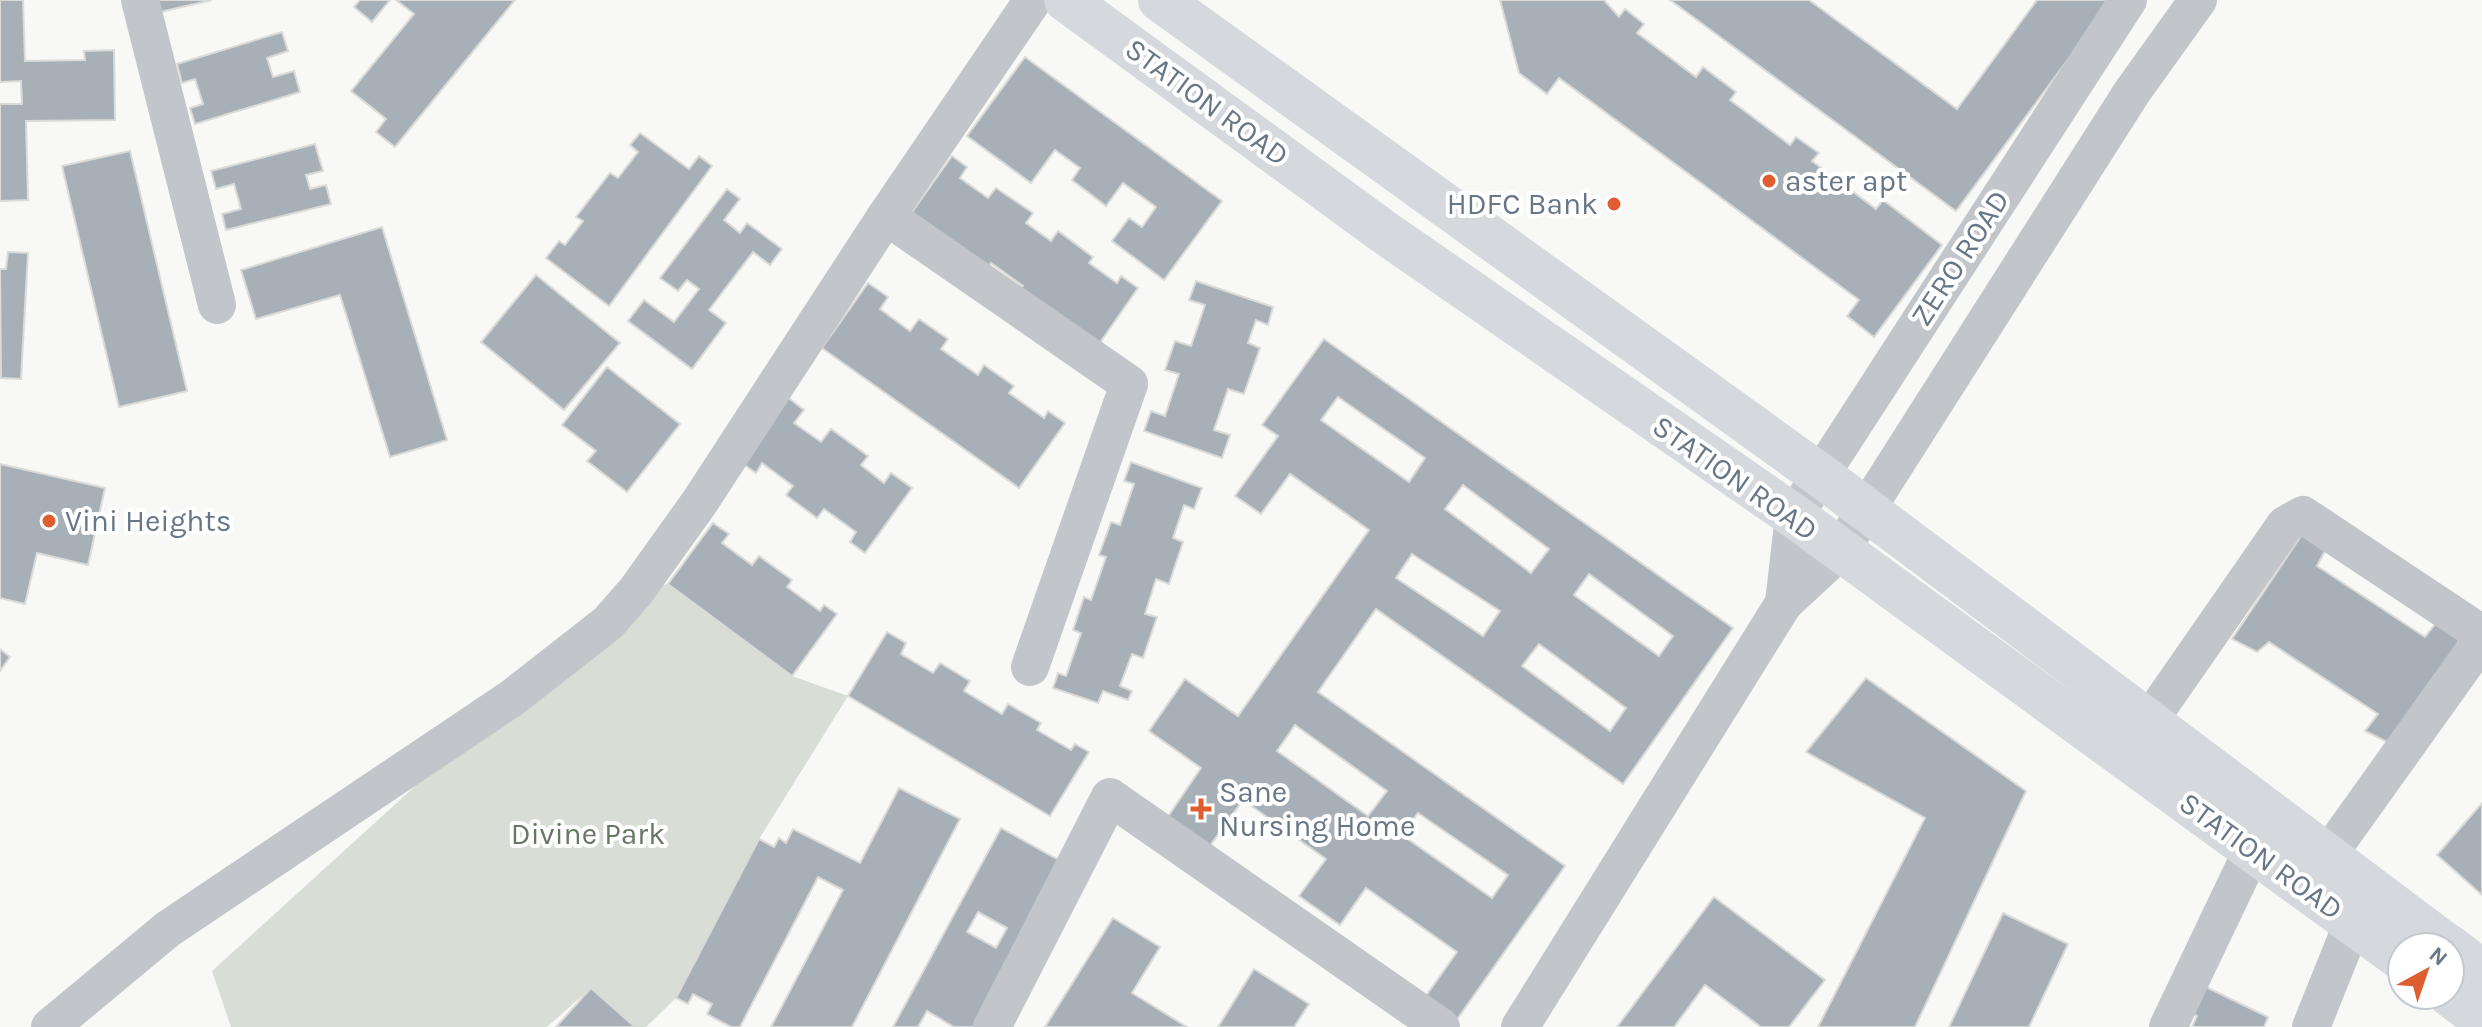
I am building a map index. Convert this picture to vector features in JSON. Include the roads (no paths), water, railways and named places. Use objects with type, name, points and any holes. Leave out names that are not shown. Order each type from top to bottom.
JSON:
[{"type":"main road","name":"STATION ROAD","points":[[1066,0],[1384,232],[1794,516],[2253,849],[2417,931]]},
{"type":"main road","name":"STATION ROAD","points":[[1160,0],[1820,475],[2328,855],[2386,938]]},
{"type":"main road","name":"STATION ROAD","points":[[2466,960],[2482,972]]},
{"type":"street","points":[[140,0],[217,305]]},
{"type":"street","points":[[50,1027],[168,929],[512,698],[608,623],[636,591],[699,503],[886,216],[1033,0]]},
{"type":"street","name":"ZERO ROAD","points":[[1794,516],[2128,0]]},
{"type":"street","name":"ZERO ROAD","points":[[1784,603],[1840,551],[1867,512],[2132,92],[2198,0]]},
{"type":"street","points":[[2087,59],[2132,92]]},
{"type":"street","points":[[886,216],[1129,384],[1030,667]]},
{"type":"street","points":[[2149,721],[2285,525],[2303,515],[2476,630],[2476,648],[2328,855]]},
{"type":"street","points":[[1520,1027],[1784,603],[1794,516]]},
{"type":"street","points":[[992,1027],[1110,797],[1441,1027]]},
{"type":"street","points":[[2168,1027],[2253,849]]},
{"type":"street","points":[[2311,1027],[2360,904]]},
{"type":"place","name":"aster apt","points":[[1769,181]]},
{"type":"place","name":"HDFC Bank","points":[[1614,204]]},
{"type":"place","name":"Vini Heights","points":[[49,521]]},
{"type":"place","name":"Sane Nursing Home","points":[[1201,809]]},
{"type":"park label","name":"Divine Park","points":[[588,834]]}]
